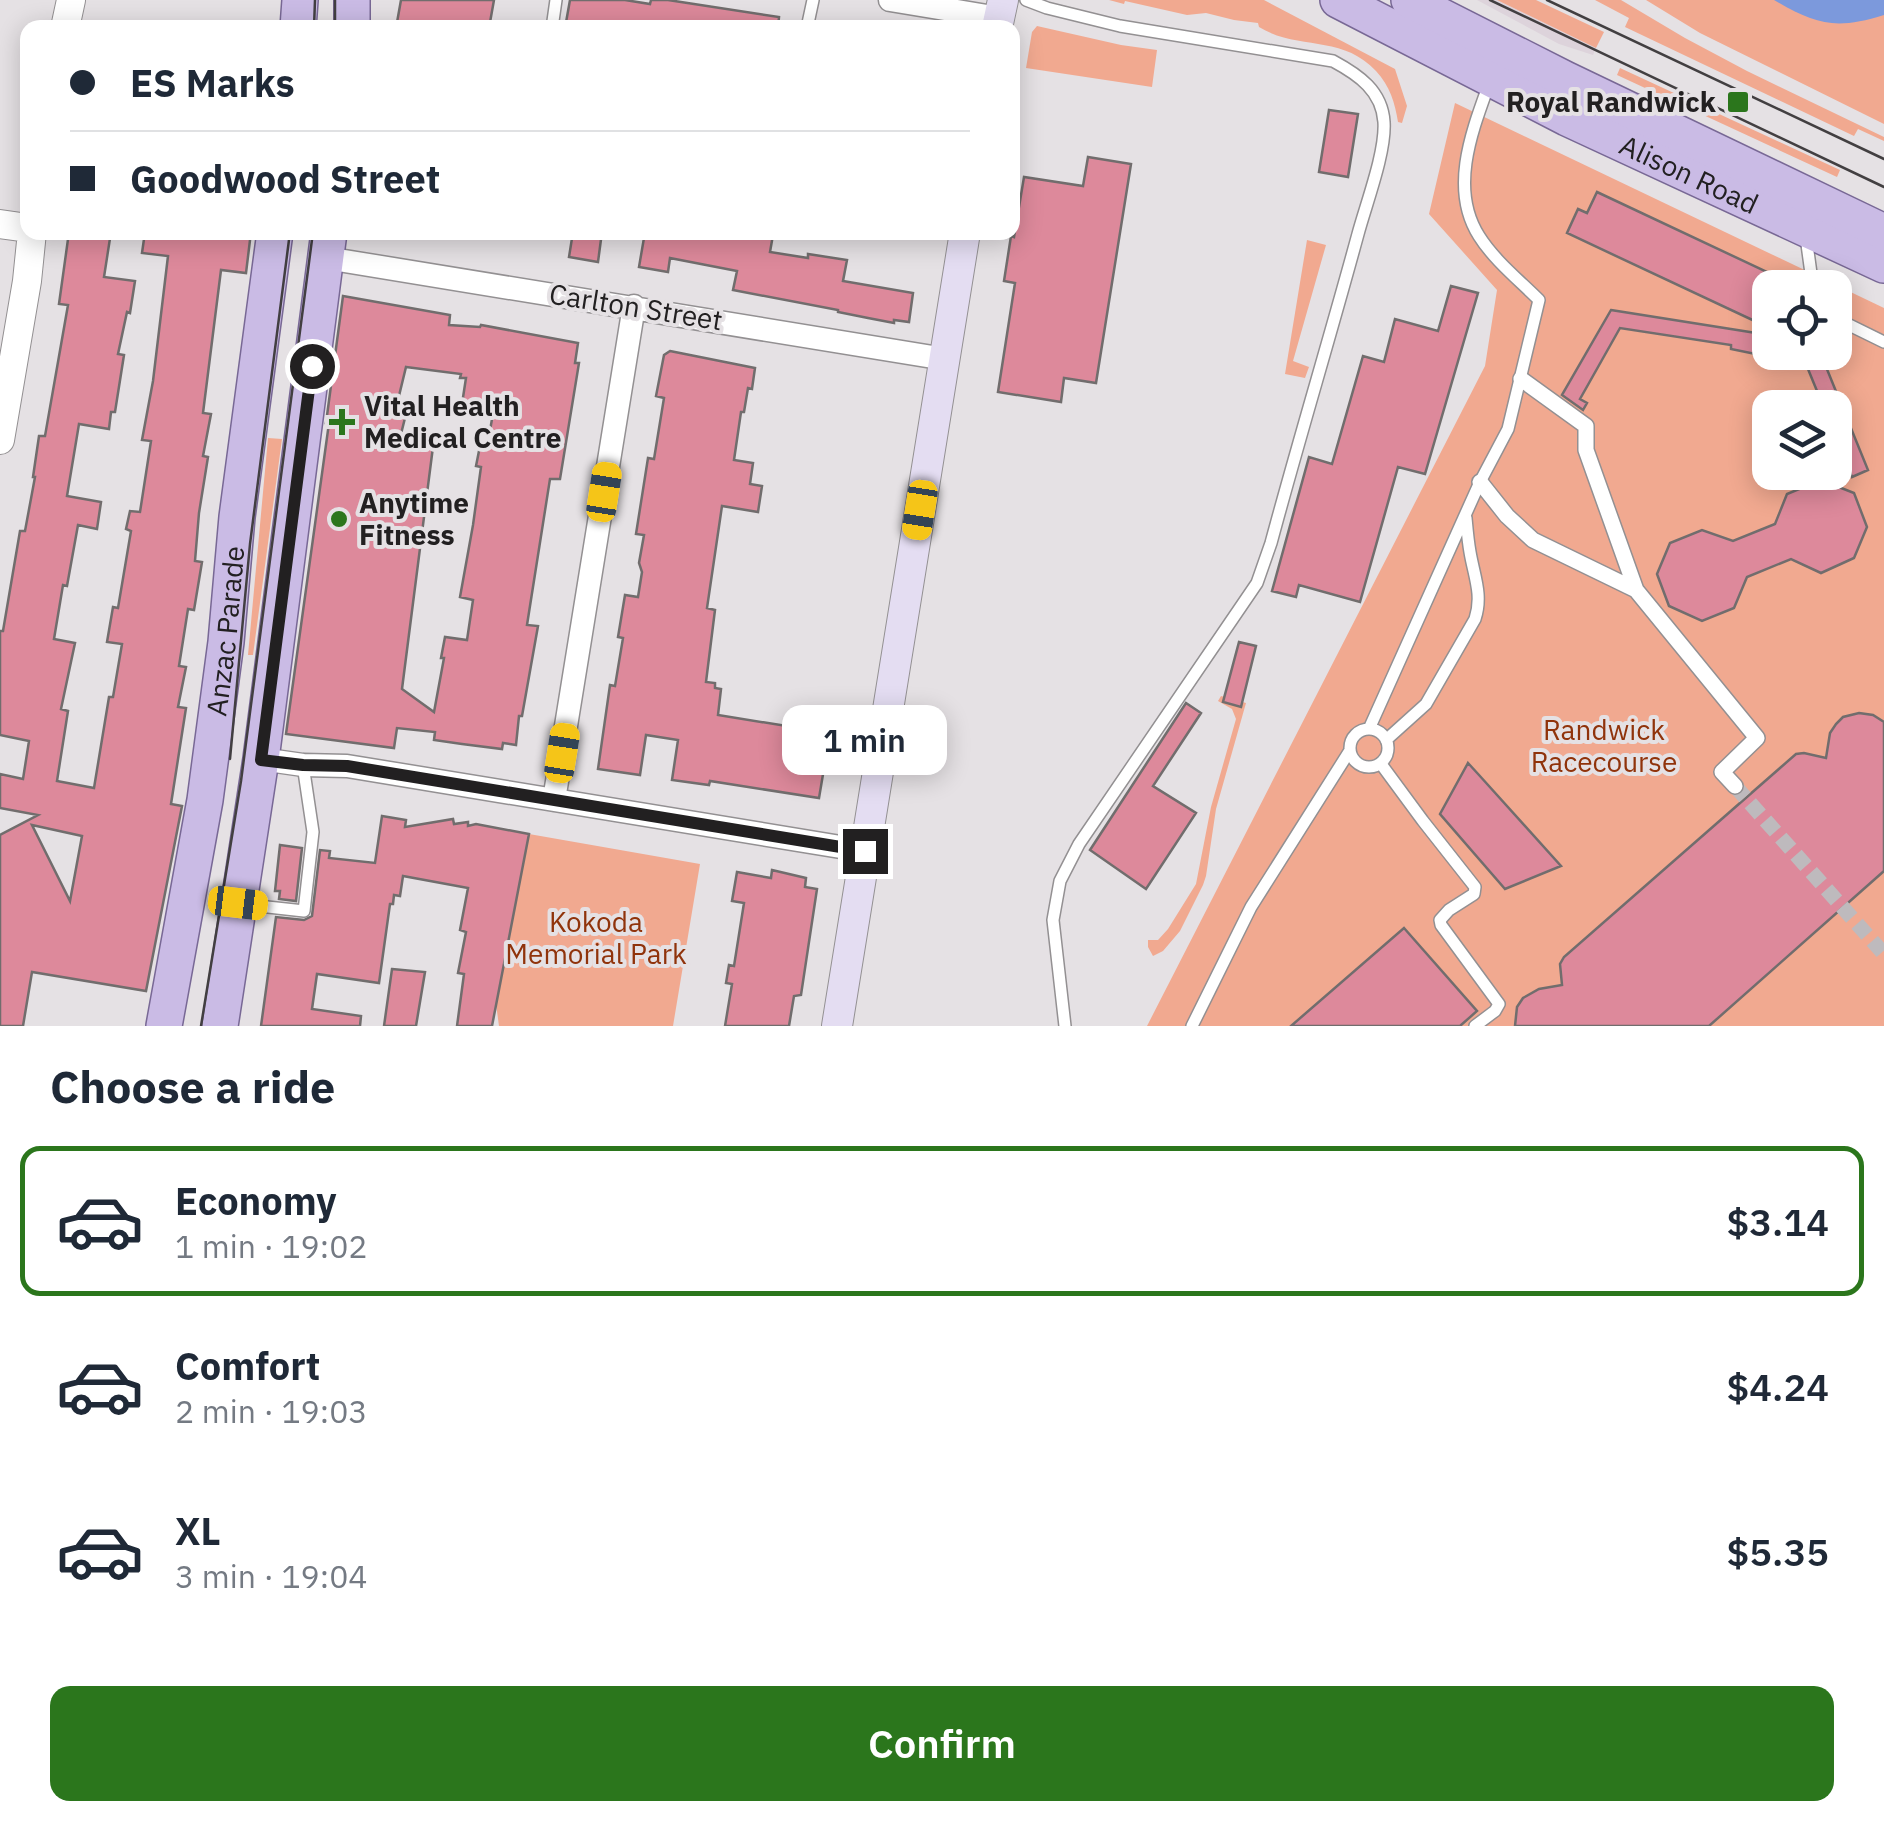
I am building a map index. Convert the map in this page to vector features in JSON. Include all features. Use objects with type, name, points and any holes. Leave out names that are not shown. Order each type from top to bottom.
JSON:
[{"type":"main road","name":"Alison Road","points":[[1338,0],[1497,64],[1884,232]]},
{"type":"main road","name":"Alison Road","points":[[1409,0],[1567,118],[1884,265]]},
{"type":"main road","name":"Anzac Parade","points":[[164,1026],[205,800],[274,240]]},
{"type":"main road","points":[[837,1026],[964,240]]},
{"type":"main road","name":"Anzac Parade","points":[[220,1026],[261,760],[328,245]]},
{"type":"street","points":[[890,0],[1000,15]]},
{"type":"street","points":[[0,440],[29,240]]},
{"type":"street","name":"Carlton Street","points":[[328,245],[634,306],[945,358]]},
{"type":"street","points":[[554,800],[634,306]]},
{"type":"street","points":[[1521,379],[1586,426],[1586,450],[1636,590],[1756,738],[1722,772],[1735,786]]},
{"type":"street","points":[[1480,482],[1507,516],[1533,540],[1636,590]]},
{"type":"street","points":[[261,760],[347,766],[865,851]]},
{"type":"lane","points":[[1026,0],[1120,26],[1334,61],[1360,77],[1375,93],[1384,126],[1356,243],[1257,583],[1079,844],[1060,881],[1053,920],[1065,1026]]},
{"type":"lane","points":[[1369,729],[1480,482],[1508,429],[1539,300],[1481,240],[1464,200],[1464,178],[1476,119],[1497,64]]},
{"type":"lane","points":[[1804,228],[1811,270]]},
{"type":"lane","points":[[1852,326],[1884,342]]},
{"type":"lane","points":[[1386,740],[1426,704],[1478,609],[1479,590],[1466,514]]},
{"type":"lane","points":[[1192,1026],[1250,907],[1349,752],[1350,741],[1358,732],[1379,732],[1386,740],[1388,753],[1381,764],[1369,768],[1356,764],[1349,752]]},
{"type":"lane","points":[[1381,764],[1474,887],[1474,894],[1440,920],[1499,1004],[1496,1011],[1475,1026]]},
{"type":"lane","points":[[238,903],[304,912],[313,832],[303,765]]},
{"type":"shaded area","points":[[1477,0],[1497,0],[1596,48],[1593,55],[1559,44]]},
{"type":"green space","points":[[1109,0],[1264,0],[1395,69],[1407,106],[1402,123],[1398,122],[1381,77],[1363,59],[1349,52],[1289,39],[1259,27],[1258,23]]},
{"type":"green space","points":[[1497,0],[1536,0],[1604,32],[1596,48]]},
{"type":"green space","points":[[1595,0],[1621,0],[1747,71],[1884,137],[1884,141],[1858,129],[1854,136],[1625,27],[1629,18]]},
{"type":"green space","points":[[1646,0],[1884,0],[1884,124],[1700,33]]},
{"type":"green space","points":[[1037,26],[1157,50],[1152,87],[1026,68],[1032,32]]},
{"type":"green space","points":[[1620,68],[1840,170],[1837,177],[1617,75]]},
{"type":"green space","name":"Randwick Racecourse","points":[[1455,103],[1804,270],[1752,270],[1752,370],[1852,370],[1852,293],[1884,308],[1884,1026],[1147,1026],[1485,366],[1497,290],[1429,214]]},
{"type":"green space","points":[[1307,240],[1326,245],[1293,361],[1309,367],[1305,378],[1285,374]]},
{"type":"green space","points":[[268,438],[282,439],[253,655],[248,655]]},
{"type":"green space","points":[[1221,696],[1246,703],[1216,809],[1206,876],[1180,931],[1163,951],[1153,956],[1148,940],[1158,940],[1168,929],[1196,884],[1211,807],[1236,719],[1232,709],[1218,701]]},
{"type":"green space","name":"Kokoda Memorial Park","points":[[529,834],[700,864],[673,1026],[499,1026],[496,1004]]},
{"type":"water","points":[[1774,0],[1884,0],[1884,15],[1852,22],[1827,22],[1802,15]]},
{"type":"building","points":[[401,0],[494,0],[490,20],[397,20]]},
{"type":"building","points":[[570,0],[650,4],[651,0],[668,0],[779,17],[779,20],[566,20]]},
{"type":"building","points":[[1329,110],[1358,114],[1348,177],[1319,172]]},
{"type":"building","points":[[1088,157],[1131,164],[1096,383],[1064,378],[1061,402],[998,392],[1015,283],[1004,281],[1010,240],[1020,240],[1024,177],[1083,186]]},
{"type":"building","points":[[1597,192],[1763,270],[1752,270],[1752,320],[1567,233],[1578,209],[1587,213]]},
{"type":"building","points":[[68,240],[110,240],[104,277],[135,281],[118,354],[124,355],[109,429],[79,424],[67,496],[101,502],[97,529],[78,525],[54,639],[75,643],[61,709],[68,711],[57,781],[94,788],[122,644],[107,642],[113,607],[118,608],[131,531],[126,529],[130,511],[140,512],[151,441],[142,440],[168,256],[142,253],[144,240],[250,240],[246,273],[221,270],[203,413],[211,414],[203,456],[208,457],[195,561],[202,562],[194,610],[188,609],[179,666],[186,667],[178,707],[186,708],[171,804],[182,806],[146,991],[32,972],[23,1026],[0,1026],[0,835],[38,815],[0,808],[0,774],[23,779],[29,741],[0,735],[0,631],[20,531],[25,531],[39,436],[45,436],[68,305],[59,304]],"holes":[[[32,825],[82,836],[70,901]]]},
{"type":"building","points":[[572,240],[601,240],[598,262],[569,257]]},
{"type":"building","points":[[644,240],[772,240],[770,252],[847,260],[843,281],[913,293],[909,322],[894,323],[733,290],[737,271],[670,258],[668,272],[639,267]]},
{"type":"building","points":[[1451,286],[1478,293],[1425,474],[1398,467],[1360,602],[1299,585],[1296,597],[1272,591],[1309,457],[1332,464],[1363,356],[1384,362],[1395,319],[1438,331]]},
{"type":"building","points":[[343,296],[450,315],[449,325],[481,325],[578,343],[575,363],[579,363],[560,479],[550,479],[527,625],[538,626],[516,745],[503,743],[502,749],[434,740],[435,732],[397,728],[394,748],[286,734]],"holes":[[[406,367],[461,374],[460,378],[466,378],[462,404],[494,408],[487,447],[480,446],[476,466],[481,467],[460,597],[473,600],[467,640],[445,637],[434,712],[402,689],[434,439],[401,434],[409,402],[398,400]]]},
{"type":"building","points":[[1611,310],[1752,332],[1752,353],[1731,349],[1731,345],[1620,328],[1580,399],[1587,403],[1583,410],[1562,395]]},
{"type":"building","points":[[670,351],[755,368],[752,389],[748,388],[741,412],[734,460],[753,463],[750,484],[762,486],[758,512],[722,506],[707,608],[715,610],[706,682],[721,689],[718,715],[830,733],[819,798],[710,781],[709,785],[672,780],[678,740],[646,735],[640,775],[598,769],[610,685],[615,686],[623,638],[618,637],[625,595],[638,597],[644,535],[636,534],[648,458],[654,459],[664,398],[656,396],[664,355]]},
{"type":"building","points":[[1808,370],[1827,370],[1835,390],[1817,390]]},
{"type":"building","points":[[1852,431],[1868,470],[1852,477]]},
{"type":"building","points":[[1797,490],[1854,493],[1867,527],[1854,558],[1821,573],[1791,559],[1747,577],[1734,608],[1702,621],[1669,606],[1657,574],[1670,543],[1702,530],[1733,541],[1775,524],[1787,494]]},
{"type":"building","points":[[1239,642],[1256,646],[1241,707],[1223,702]]},
{"type":"building","points":[[1186,703],[1201,713],[1153,786],[1196,813],[1146,889],[1090,850]]},
{"type":"building","points":[[1859,713],[1884,722],[1884,871],[1709,1026],[1515,1026],[1517,1007],[1523,998],[1539,989],[1562,985],[1560,964],[1564,957],[1796,754],[1826,758],[1830,733],[1836,724],[1843,717]]},
{"type":"building","points":[[1468,763],[1561,866],[1505,889],[1440,814]]},
{"type":"building","points":[[382,816],[406,820],[405,827],[453,819],[454,824],[468,822],[468,826],[476,824],[529,834],[492,1026],[457,1026],[464,974],[458,973],[466,932],[460,930],[468,888],[403,876],[400,896],[394,895],[390,904],[379,983],[317,974],[312,1009],[361,1016],[360,1026],[261,1026],[276,917],[304,920],[312,916],[320,850],[330,851],[329,858],[375,863]]},
{"type":"building","points":[[280,845],[302,848],[296,901],[279,899],[280,891],[275,891]]},
{"type":"building","points":[[772,870],[806,878],[805,887],[817,889],[801,995],[794,996],[789,1026],[725,1026],[732,984],[726,983],[729,965],[734,966],[744,903],[732,901],[737,872],[771,878]]},
{"type":"building","points":[[1404,928],[1477,1011],[1460,1026],[1291,1026]]},
{"type":"building","points":[[392,969],[425,972],[416,1026],[384,1026]]},
{"type":"tunnel","points":[[1735,786],[1884,954]]},
{"type":"tram line","points":[[314,20],[315,0]]},
{"type":"tram line","points":[[335,0],[335,20]]},
{"type":"tram line","points":[[1490,0],[1884,187]]},
{"type":"tram line","points":[[1547,0],[1884,159]]},
{"type":"tram line","points":[[230,759],[250,544],[289,240]]},
{"type":"tram line","points":[[201,1026],[241,781],[312,240]]},
{"type":"place","name":"Royal Randwick","points":[[1738,102]]},
{"type":"place","name":"Vital Health Medical Centre","points":[[342,422]]},
{"type":"place","name":"Anytime Fitness","points":[[339,519]]},
{"type":"route","points":[[312,366],[261,760],[347,766],[865,851]]}]
